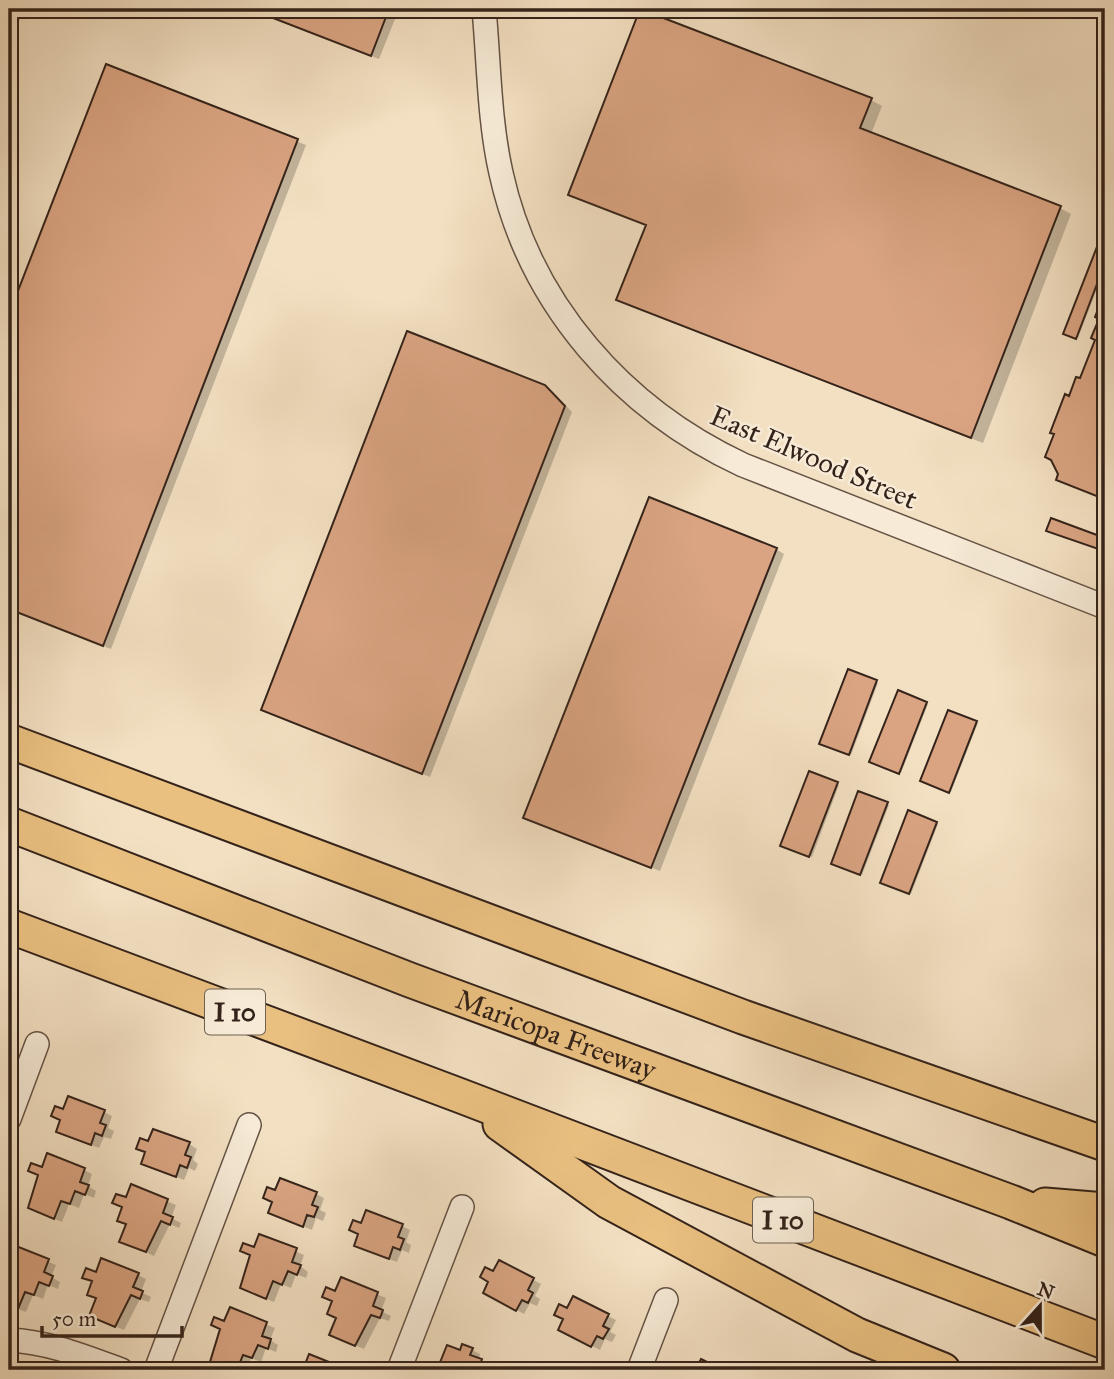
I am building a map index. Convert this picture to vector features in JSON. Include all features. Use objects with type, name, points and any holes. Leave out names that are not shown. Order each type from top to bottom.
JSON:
[{"type":"highway","points":[[9,741],[743,1017],[1105,1144]]},
{"type":"highway","name":"Maricopa Freeway","points":[[9,824],[411,980],[1011,1202],[1105,1240]]},
{"type":"highway","name":"I 10","points":[[9,926],[1105,1342]]},
{"type":"highway","points":[[461,1096],[609,1202],[857,1335],[943,1370]]},
{"type":"highway","points":[[1011,1202],[1105,1210]]},
{"type":"street","name":"East Elwood Street","points":[[484,9],[495,136],[508,201],[545,289],[574,332],[631,393],[670,424],[709,449],[743,466],[1105,607]]},
{"type":"street","points":[[9,1119],[37,1044]]},
{"type":"street","points":[[156,1370],[249,1125]]},
{"type":"street","points":[[399,1370],[462,1207]]},
{"type":"street","points":[[639,1370],[666,1300]]},
{"type":"street","points":[[9,1340],[64,1349],[121,1370]]},
{"type":"building","points":[[250,9],[389,9],[371,56]]},
{"type":"building","points":[[640,9],[872,98],[860,128],[1061,206],[971,438],[616,300],[646,225],[568,195]]},
{"type":"building","points":[[106,64],[298,139],[103,646],[9,609],[9,314]]},
{"type":"building","points":[[1102,234],[1105,235],[1105,263],[1076,339],[1063,334]]},
{"type":"building","points":[[1105,291],[1105,482],[1099,497],[1056,480],[1058,474],[1051,460],[1045,457],[1054,434],[1050,433],[1065,394],[1069,396],[1076,377],[1080,378],[1095,340],[1091,338],[1099,319],[1095,317]]},
{"type":"building","points":[[407,331],[545,385],[565,406],[422,774],[261,710]]},
{"type":"building","points":[[649,497],[777,548],[651,868],[523,818]]},
{"type":"building","points":[[1051,518],[1105,538],[1104,551],[1046,531]]},
{"type":"building","points":[[848,669],[877,680],[849,755],[819,744]]},
{"type":"building","points":[[898,690],[927,702],[899,774],[869,762]]},
{"type":"building","points":[[948,710],[977,721],[949,793],[920,781]]},
{"type":"building","points":[[809,771],[838,782],[809,857],[780,846]]},
{"type":"building","points":[[858,791],[888,802],[860,875],[831,864]]},
{"type":"building","points":[[908,810],[937,822],[909,894],[880,883]]},
{"type":"building","points":[[1105,837],[1105,859],[1098,857]]},
{"type":"building","points":[[68,1096],[105,1110],[100,1123],[106,1125],[102,1136],[95,1133],[91,1145],[56,1132],[60,1120],[51,1116],[55,1106],[63,1109]]},
{"type":"building","points":[[153,1129],[190,1142],[185,1155],[191,1157],[187,1168],[180,1165],[176,1177],[141,1164],[145,1152],[136,1149],[140,1138],[148,1141]]},
{"type":"building","points":[[47,1153],[85,1168],[80,1182],[89,1185],[85,1195],[75,1191],[70,1204],[61,1201],[54,1219],[28,1208],[38,1175],[28,1171],[31,1163],[42,1167]]},
{"type":"building","points":[[280,1178],[317,1192],[312,1205],[318,1207],[314,1217],[307,1215],[303,1227],[268,1213],[272,1202],[263,1198],[267,1187],[275,1190]]},
{"type":"building","points":[[131,1184],[168,1199],[163,1213],[173,1217],[170,1225],[161,1221],[146,1252],[119,1242],[126,1224],[117,1221],[122,1207],[112,1203],[116,1194],[126,1197]]},
{"type":"building","points":[[366,1210],[403,1224],[398,1237],[404,1239],[400,1250],[393,1247],[389,1259],[354,1246],[358,1234],[349,1230],[353,1220],[361,1223]]},
{"type":"building","points":[[259,1234],[297,1248],[292,1262],[301,1265],[297,1275],[288,1271],[282,1285],[273,1281],[266,1299],[240,1288],[250,1255],[240,1251],[243,1243],[254,1247]]},
{"type":"building","points":[[11,1244],[49,1259],[44,1272],[53,1276],[49,1286],[39,1282],[34,1295],[25,1292],[18,1309],[9,1306]]},
{"type":"building","points":[[101,1258],[139,1273],[133,1287],[143,1291],[140,1299],[131,1295],[115,1327],[89,1316],[96,1298],[87,1295],[92,1281],[82,1278],[86,1268],[96,1272]]},
{"type":"building","points":[[499,1260],[534,1278],[528,1290],[533,1293],[528,1303],[522,1300],[516,1311],[483,1293],[488,1282],[480,1277],[485,1267],[493,1271]]},
{"type":"building","points":[[341,1277],[378,1292],[373,1306],[383,1310],[380,1318],[371,1315],[355,1346],[329,1335],[336,1318],[327,1314],[332,1301],[322,1297],[326,1287],[335,1291]]},
{"type":"building","points":[[573,1296],[609,1314],[603,1326],[609,1329],[603,1339],[597,1336],[591,1347],[558,1330],[563,1319],[554,1315],[559,1304],[567,1308]]},
{"type":"building","points":[[230,1307],[267,1322],[262,1336],[271,1339],[268,1349],[258,1345],[252,1358],[243,1355],[237,1370],[210,1362],[220,1329],[211,1325],[214,1317],[224,1321]]},
{"type":"building","points":[[462,1344],[473,1348],[470,1355],[482,1359],[478,1370],[437,1370],[447,1345],[460,1350]]},
{"type":"building","points":[[309,1354],[347,1369],[292,1370],[295,1364],[304,1367]]},
{"type":"building","points":[[701,1359],[723,1370],[695,1370]]}]
